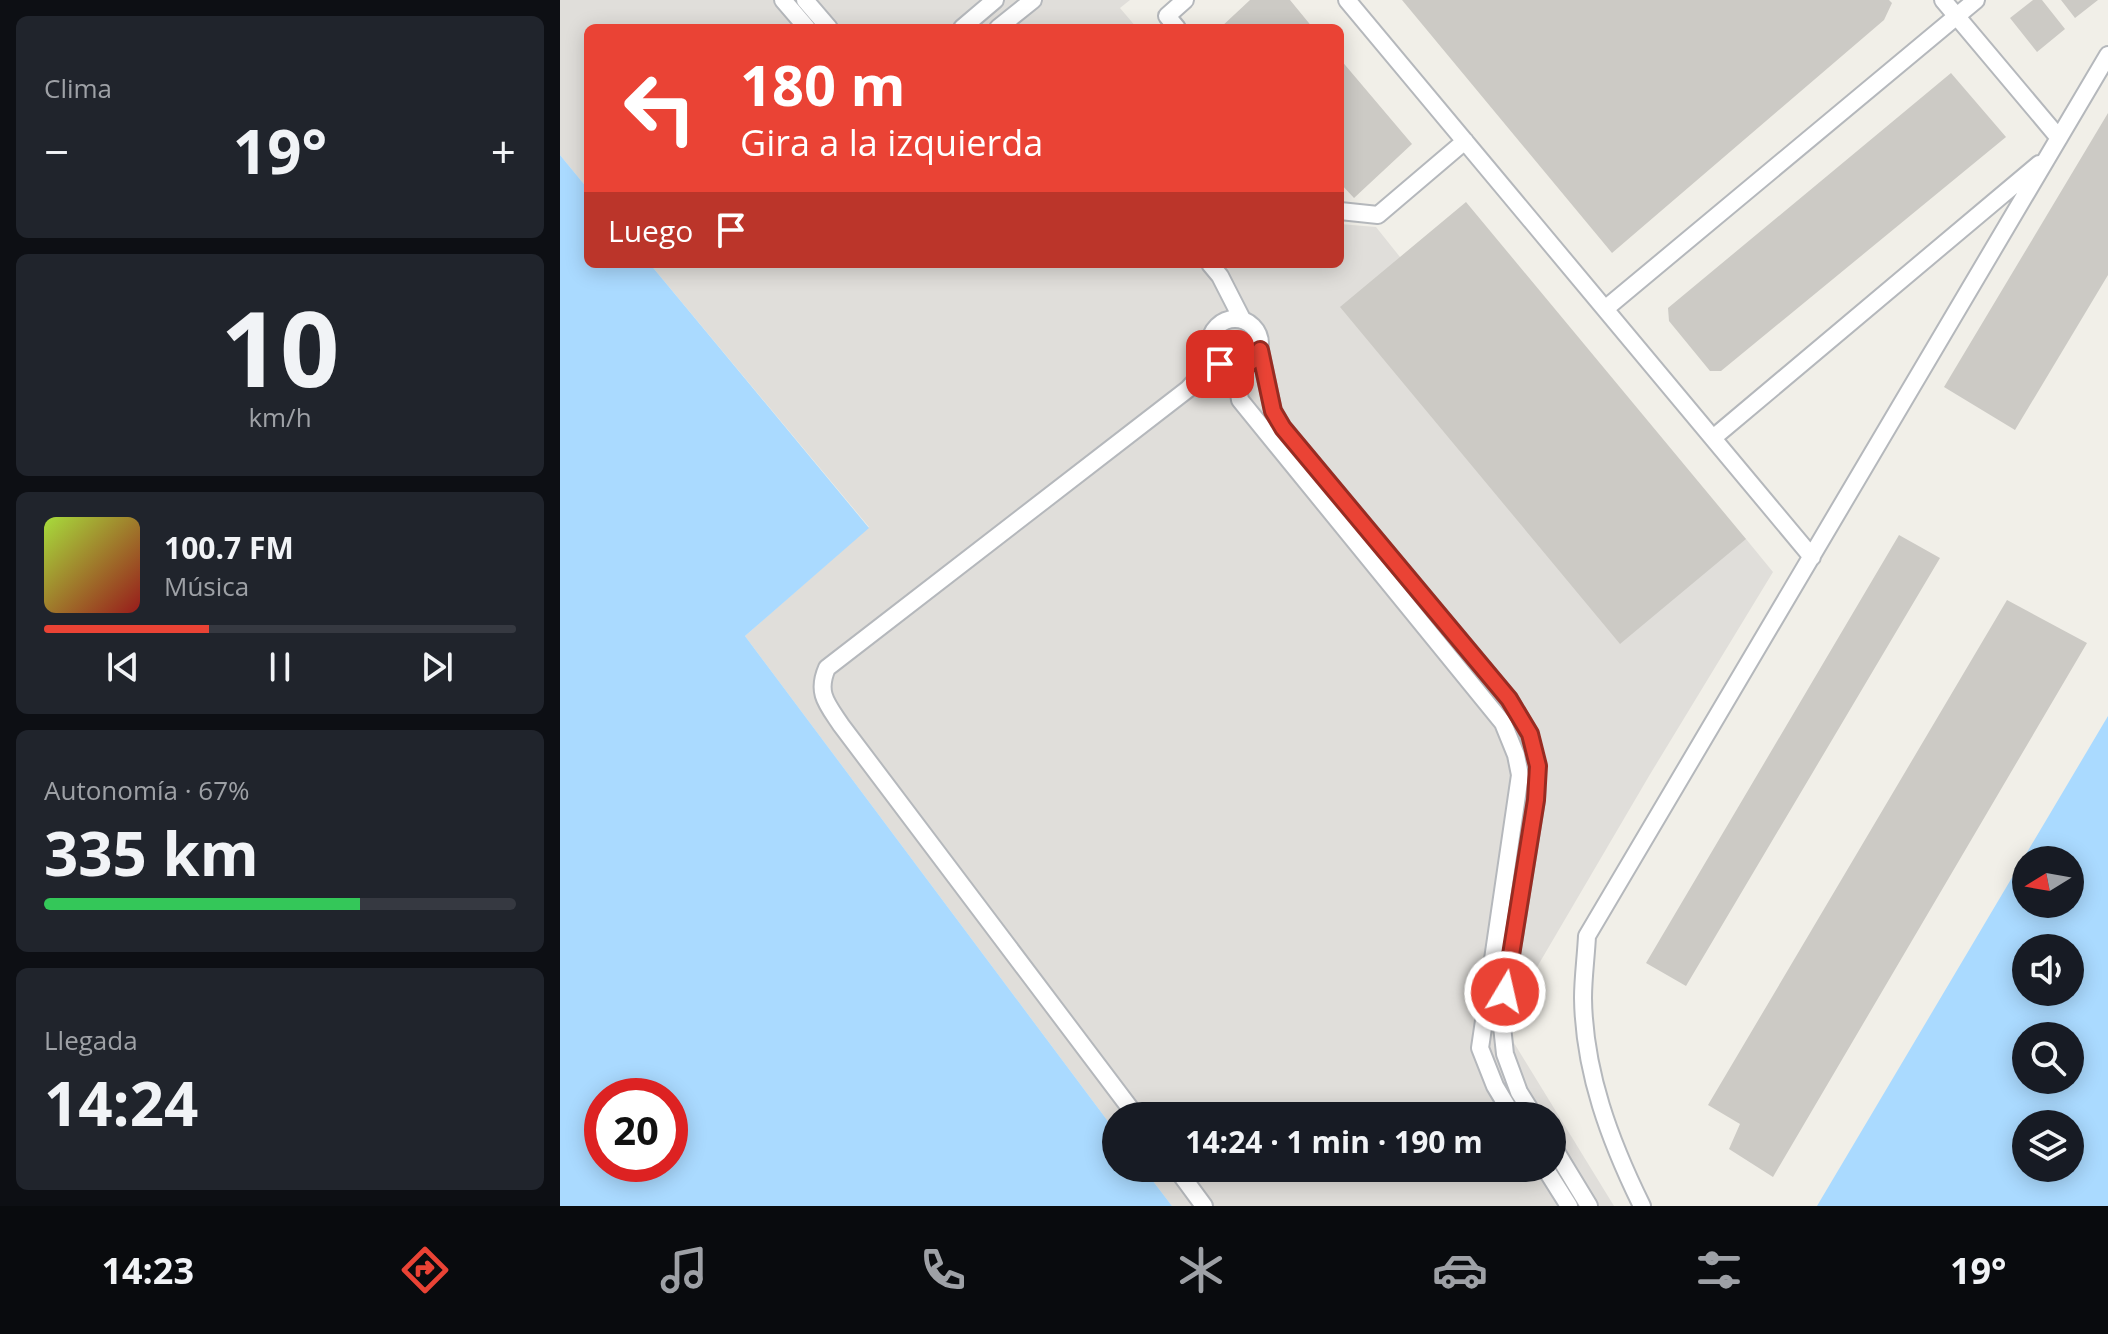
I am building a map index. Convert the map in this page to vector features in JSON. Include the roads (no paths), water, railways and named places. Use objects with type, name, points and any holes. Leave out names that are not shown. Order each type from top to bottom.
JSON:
[{"type":"lane","points":[[783,0],[804,24]]},
{"type":"lane","points":[[805,0],[826,24]]},
{"type":"lane","points":[[1008,24],[1033,0]]},
{"type":"lane","points":[[1174,24],[1167,16],[1185,0]]},
{"type":"lane","points":[[1347,0],[1812,557]]},
{"type":"lane","points":[[1943,0],[2059,138]]},
{"type":"lane","points":[[1605,309],[1976,0]]},
{"type":"lane","points":[[967,24],[993,1],[1006,24]]},
{"type":"lane","points":[[1642,1206],[1616,1152],[1592,1080],[1583,1000],[1587,936],[2108,55]]},
{"type":"lane","points":[[1344,211],[1378,215],[1465,141]]},
{"type":"lane","points":[[1713,438],[2048,156]]},
{"type":"lane","points":[[1213,268],[1242,319]]},
{"type":"lane","points":[[1260,350],[1250,363],[1235,369],[1215,359],[1210,348],[1211,336],[1216,326],[1233,318],[1242,319],[1253,326],[1259,337],[1273,411],[1283,428],[1509,699],[1530,734],[1538,766],[1536,800],[1501,1017],[1505,1054],[1525,1102]]},
{"type":"lane","points":[[1125,1102],[841,725],[825,702],[821,681],[827,668],[1188,389],[1215,359]]},
{"type":"lane","points":[[1235,369],[1240,400],[1503,723],[1516,755],[1520,775],[1480,1048],[1484,1063],[1505,1102]]},
{"type":"lane","points":[[1566,1168],[1589,1206]]},
{"type":"lane","points":[[1186,1182],[1204,1206]]},
{"type":"lane","points":[[1554,1182],[1569,1206]]},
{"type":"water","points":[[560,155],[584,184],[584,268],[653,268],[869,528],[745,636],[1102,1113],[1102,1182],[1154,1182],[1172,1206],[560,1206]]},
{"type":"water","points":[[2108,716],[2108,1206],[1817,1206],[2012,878],[2012,918],[2084,918],[2084,846],[2031,846]]}]
